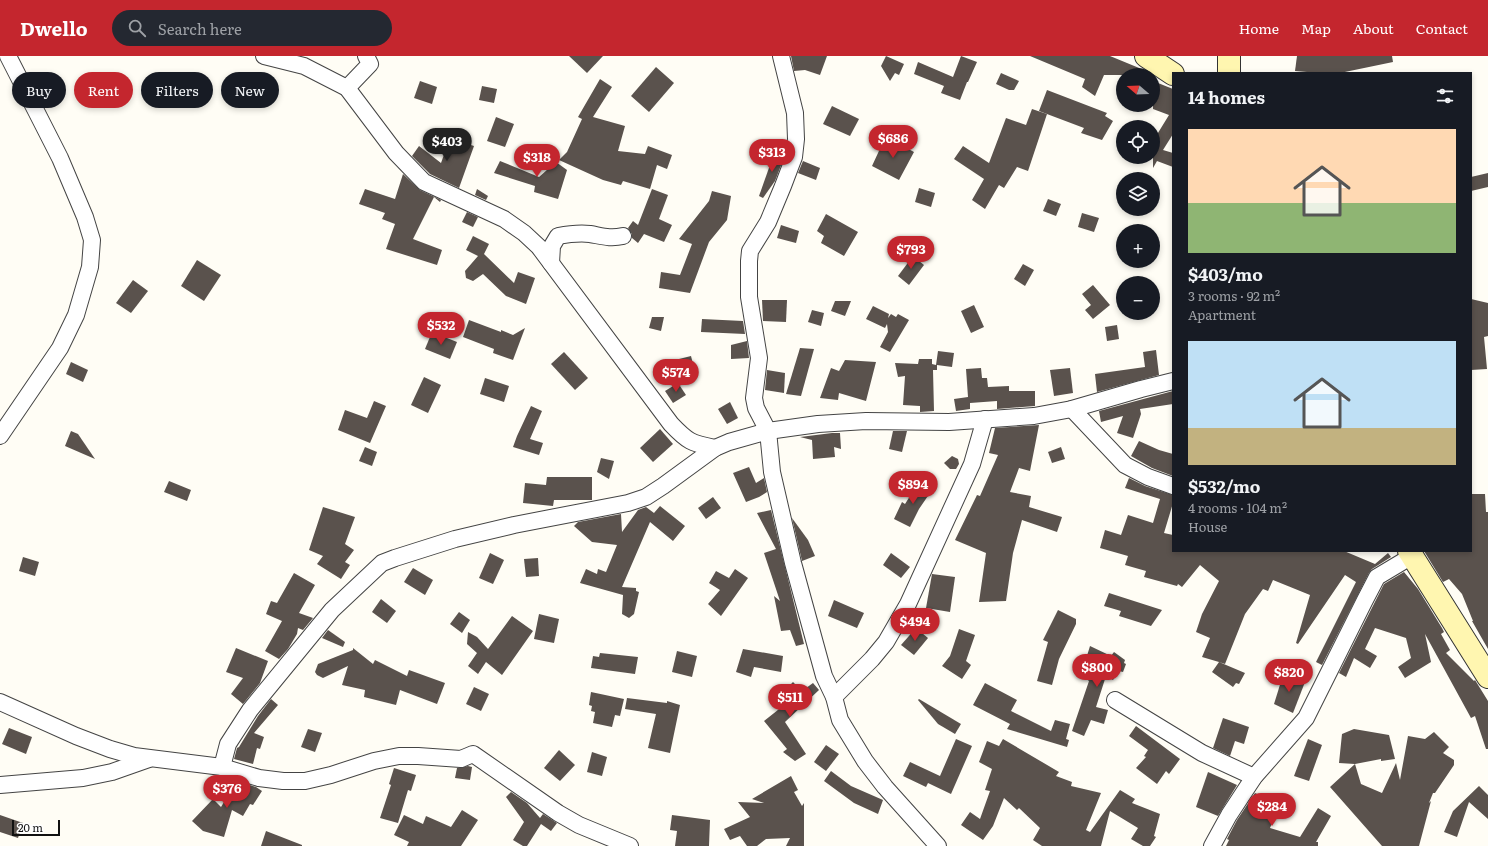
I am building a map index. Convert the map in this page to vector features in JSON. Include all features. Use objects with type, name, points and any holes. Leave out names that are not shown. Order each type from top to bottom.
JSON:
[{"type":"street","points":[[0,436],[60,348],[76,315],[90,268],[92,240],[85,217],[60,158],[8,56]]},
{"type":"street","points":[[264,56],[304,66],[347,88],[396,152],[424,182],[504,219],[524,232],[539,247],[671,424],[682,436],[693,443],[715,448]]},
{"type":"street","points":[[347,88],[370,64],[366,56]]},
{"type":"street","points":[[781,56],[795,113],[796,139],[794,157],[768,222],[750,251],[748,261],[749,297],[759,358],[754,398],[756,408],[768,431],[772,472],[793,563],[824,676],[834,697],[840,720],[865,761],[885,787],[938,846]]},
{"type":"street","points":[[1146,56],[1172,73]]},
{"type":"street","points":[[1229,56],[1229,72]]},
{"type":"street","points":[[551,263],[552,246],[558,236],[569,234],[589,234],[613,238],[622,236]]},
{"type":"street","points":[[222,767],[228,744],[250,710],[332,610],[382,563],[406,554],[477,533],[628,503],[646,497],[715,448],[729,442],[768,431],[818,424],[866,421],[949,422],[1034,416],[1072,410],[1172,381]]},
{"type":"street","points":[[1072,410],[1125,465],[1148,477],[1172,486]]},
{"type":"street","points":[[834,697],[872,659],[886,642],[908,604],[972,464],[985,419]]},
{"type":"street","points":[[1212,846],[1229,815],[1254,777],[1306,718],[1364,600],[1378,577],[1411,553],[1488,677]]},
{"type":"street","points":[[1115,700],[1202,753],[1254,777]]},
{"type":"street","points":[[0,702],[76,736],[110,749],[134,756],[222,767],[259,778],[283,781],[305,781],[331,775],[374,761],[399,756],[461,759],[473,754],[558,813],[579,825],[630,846]]},
{"type":"street","points":[[0,785],[83,778],[112,772],[152,758]]},
{"type":"building","points":[[569,56],[603,56],[587,73]]},
{"type":"building","points":[[791,56],[827,56],[820,75],[805,70],[794,71]]},
{"type":"building","points":[[886,56],[904,64],[899,75],[895,73],[890,81],[881,66]]},
{"type":"building","points":[[961,56],[977,62],[960,100],[941,93],[944,86],[914,74],[918,62],[953,77]]},
{"type":"building","points":[[1030,56],[1110,56],[1139,68],[1116,68],[1116,75],[1104,75],[1095,96],[1082,87],[1085,79]]},
{"type":"building","points":[[1297,56],[1392,56],[1393,62],[1345,72],[1295,71]]},
{"type":"building","points":[[656,67],[674,83],[649,112],[631,96]]},
{"type":"building","points":[[1001,73],[1019,81],[1014,90],[1009,90],[996,84]]},
{"type":"building","points":[[600,79],[612,87],[593,117],[625,126],[618,151],[645,154],[648,146],[672,155],[667,169],[657,165],[650,189],[623,181],[621,185],[603,180],[559,160],[567,152],[582,119],[578,117]]},
{"type":"building","points":[[420,81],[437,87],[432,104],[414,98]]},
{"type":"building","points":[[1160,84],[1172,89],[1172,136],[1163,150],[1172,153],[1172,167],[1160,162],[1160,130],[1169,115],[1160,112]]},
{"type":"building","points":[[482,86],[497,89],[494,103],[479,100]]},
{"type":"building","points":[[1047,90],[1107,113],[1105,116],[1113,121],[1102,140],[1081,133],[1084,128],[1039,111]]},
{"type":"building","points":[[832,106],[859,119],[850,136],[823,124]]},
{"type":"building","points":[[1032,109],[1047,114],[1028,171],[1017,167],[1004,188],[999,185],[985,209],[972,200],[984,179],[954,159],[963,146],[989,163],[1006,118],[1026,125]]},
{"type":"building","points":[[496,117],[514,124],[505,147],[487,141]]},
{"type":"building","points":[[450,138],[474,146],[459,188],[430,174],[412,156],[419,146],[441,163]]},
{"type":"building","points":[[884,140],[896,145],[897,143],[914,152],[899,180],[872,166]]},
{"type":"building","points":[[775,151],[785,155],[775,181],[763,198],[759,196]]},
{"type":"building","points":[[500,161],[539,177],[556,162],[567,170],[558,199],[534,192],[535,186],[494,173]]},
{"type":"building","points":[[803,161],[820,168],[816,180],[798,173]]},
{"type":"building","points":[[1488,173],[1488,187],[1472,191],[1472,177]]},
{"type":"building","points":[[403,174],[420,190],[441,200],[440,202],[434,197],[413,239],[442,250],[437,265],[386,249],[395,224],[382,219],[385,213],[359,204],[365,189],[395,199]]},
{"type":"building","points":[[919,188],[935,193],[931,207],[915,202]]},
{"type":"building","points":[[477,189],[488,196],[486,200],[475,195]]},
{"type":"building","points":[[652,189],[668,195],[659,219],[672,225],[664,242],[644,234],[638,243],[632,238],[632,234],[628,228],[633,221],[638,225]]},
{"type":"building","points":[[712,191],[731,196],[727,220],[709,242],[690,293],[659,288],[661,272],[680,275],[692,244],[679,239],[709,201]]},
{"type":"building","points":[[1048,199],[1061,204],[1056,216],[1043,211]]},
{"type":"building","points":[[467,212],[478,217],[473,227],[462,222]]},
{"type":"building","points":[[1082,213],[1099,218],[1094,232],[1078,227]]},
{"type":"building","points":[[826,214],[858,232],[844,256],[821,243],[824,236],[817,231]]},
{"type":"building","points":[[781,225],[799,231],[796,243],[777,238]]},
{"type":"building","points":[[473,236],[489,244],[484,254],[514,283],[518,272],[535,278],[526,304],[506,296],[483,274],[473,281],[466,278],[465,271],[478,256],[466,250]]},
{"type":"building","points":[[913,256],[924,265],[909,285],[898,276]]},
{"type":"building","points":[[197,260],[221,275],[204,301],[181,286]]},
{"type":"building","points":[[1023,264],[1034,270],[1025,286],[1014,279]]},
{"type":"building","points":[[133,280],[148,291],[131,313],[116,303]]},
{"type":"building","points":[[1093,285],[1110,305],[1093,319],[1085,310],[1091,305],[1082,294]]},
{"type":"building","points":[[1472,299],[1488,303],[1488,336],[1484,337],[1487,369],[1472,370]]},
{"type":"building","points":[[762,300],[787,300],[786,322],[763,321]]},
{"type":"building","points":[[835,301],[851,301],[845,316],[831,311]]},
{"type":"building","points":[[974,305],[984,327],[971,333],[961,311]]},
{"type":"building","points":[[873,306],[889,314],[888,318],[891,314],[896,317],[898,314],[909,320],[890,352],[880,347],[888,332],[887,324],[885,328],[866,319]]},
{"type":"building","points":[[812,310],[824,313],[821,326],[808,322]]},
{"type":"building","points":[[652,317],[664,317],[661,331],[649,328]]},
{"type":"building","points":[[702,319],[743,321],[745,334],[701,332]]},
{"type":"building","points":[[469,320],[513,335],[525,328],[513,360],[493,353],[494,349],[463,337]]},
{"type":"building","points":[[1117,325],[1119,339],[1107,341],[1105,327]]},
{"type":"building","points":[[432,332],[457,342],[450,359],[425,349]]},
{"type":"building","points":[[747,341],[749,358],[731,359],[731,345]]},
{"type":"building","points":[[800,348],[814,349],[801,396],[786,394]]},
{"type":"building","points":[[1156,350],[1159,375],[1097,392],[1095,374],[1145,367],[1143,352]]},
{"type":"building","points":[[938,351],[954,353],[952,367],[937,365],[937,370],[933,370],[934,411],[920,412],[920,406],[903,405],[905,376],[898,377],[895,363],[918,364],[919,359],[932,359],[932,364],[936,365]]},
{"type":"building","points":[[564,352],[588,378],[575,390],[551,364]]},
{"type":"building","points":[[691,356],[694,368],[678,372],[675,360]]},
{"type":"building","points":[[845,360],[876,362],[866,401],[839,393],[838,400],[820,398],[831,368],[839,371]]},
{"type":"building","points":[[71,362],[88,370],[83,382],[66,374]]},
{"type":"building","points":[[981,368],[982,378],[987,378],[988,387],[1009,386],[1009,391],[1035,391],[1035,406],[997,409],[997,401],[970,403],[970,409],[956,411],[954,399],[968,397],[966,369]]},
{"type":"building","points":[[1070,368],[1073,393],[1054,396],[1050,370]]},
{"type":"building","points":[[767,370],[785,373],[784,393],[765,390]]},
{"type":"building","points":[[424,377],[441,385],[428,413],[411,405]]},
{"type":"building","points":[[485,378],[509,386],[504,402],[480,394]]},
{"type":"building","points":[[678,383],[686,395],[673,403],[665,391]]},
{"type":"building","points":[[1172,391],[1172,404],[1140,409],[1141,414],[1133,438],[1117,433],[1123,416],[1101,422],[1099,411]]},
{"type":"building","points":[[374,401],[386,406],[370,443],[338,430],[345,410],[367,418]]},
{"type":"building","points":[[730,402],[738,418],[727,424],[718,409]]},
{"type":"building","points":[[531,406],[542,411],[530,439],[543,443],[539,455],[513,447]]},
{"type":"building","points":[[1039,425],[1030,471],[1019,468],[1010,492],[1031,496],[1029,507],[1062,517],[1057,532],[1022,520],[1013,553],[1006,601],[979,602],[986,553],[955,540],[977,495],[980,496],[998,455],[989,453],[995,428]]},
{"type":"building","points":[[660,429],[673,444],[653,462],[640,448]]},
{"type":"building","points":[[71,431],[78,434],[95,459],[65,446]]},
{"type":"building","points":[[893,431],[907,431],[902,452],[889,449]]},
{"type":"building","points":[[840,433],[841,449],[834,447],[835,457],[813,459],[812,440],[800,437]]},
{"type":"building","points":[[1139,441],[1159,450],[1172,454],[1172,476],[1152,468],[1131,456]]},
{"type":"building","points":[[365,447],[377,452],[372,466],[359,461]]},
{"type":"building","points":[[1061,447],[1065,459],[1052,463],[1048,452]]},
{"type":"building","points":[[952,456],[958,459],[959,464],[956,469],[950,469],[944,463]]},
{"type":"building","points":[[601,458],[614,461],[609,479],[597,472]]},
{"type":"building","points":[[749,467],[756,483],[764,478],[767,492],[746,502],[733,473]]},
{"type":"building","points":[[547,477],[592,477],[592,500],[554,500],[553,506],[523,503],[525,483],[546,485]]},
{"type":"building","points":[[1129,478],[1145,486],[1172,495],[1172,506],[1164,533],[1172,535],[1172,552],[1346,552],[1375,564],[1388,553],[1391,557],[1372,569],[1369,573],[1322,665],[1316,662],[1356,582],[1345,575],[1298,644],[1296,643],[1310,595],[1273,580],[1268,591],[1263,589],[1245,614],[1225,664],[1202,657],[1210,638],[1196,632],[1202,614],[1219,581],[1200,565],[1182,587],[1178,584],[1177,586],[1144,577],[1146,571],[1125,565],[1128,556],[1100,548],[1105,530],[1121,535],[1128,515],[1153,523],[1160,499],[1125,488]]},
{"type":"building","points":[[169,481],[191,490],[187,501],[164,492]]},
{"type":"building","points":[[919,482],[932,490],[919,509],[910,527],[894,519],[902,502],[905,504]]},
{"type":"building","points":[[1472,494],[1485,494],[1486,512],[1488,512],[1488,649],[1472,621],[1462,594],[1449,579],[1443,582],[1425,552],[1472,552]]},
{"type":"building","points":[[713,497],[721,508],[706,519],[698,508]]},
{"type":"building","points":[[660,506],[685,526],[673,541],[650,522],[622,587],[636,588],[636,591],[639,592],[634,614],[629,618],[622,614],[623,595],[580,583],[586,569],[597,574],[598,569],[606,572],[617,545],[592,542],[574,526],[578,522],[621,514],[622,532],[638,510],[646,507],[654,513]]},
{"type":"building","points":[[323,507],[355,517],[345,544],[354,550],[345,562],[350,565],[341,579],[317,564],[323,556],[309,550]]},
{"type":"building","points":[[771,510],[804,644],[796,646],[790,630],[781,631],[774,596],[780,601],[764,553],[776,549],[757,513]]},
{"type":"building","points":[[792,518],[808,540],[815,556],[802,561]]},
{"type":"building","points":[[490,553],[504,560],[493,584],[479,578]]},
{"type":"building","points":[[891,553],[910,567],[901,578],[883,565]]},
{"type":"building","points":[[23,557],[39,562],[35,576],[19,571]]},
{"type":"building","points":[[538,558],[539,576],[526,577],[524,559]]},
{"type":"building","points":[[413,568],[433,580],[425,595],[404,582]]},
{"type":"building","points":[[735,569],[748,578],[721,616],[708,604],[720,590],[709,583],[716,571],[729,578]]},
{"type":"building","points":[[1404,572],[1418,589],[1442,628],[1444,632],[1441,634],[1450,650],[1446,653],[1474,681],[1475,680],[1488,701],[1488,749],[1486,749],[1475,716],[1471,718],[1425,634],[1431,662],[1405,678],[1398,667],[1411,658],[1406,638],[1375,628],[1365,649],[1377,656],[1370,668],[1354,658],[1346,677],[1339,673],[1384,584]]},
{"type":"building","points":[[294,573],[315,585],[299,613],[313,618],[303,630],[298,628],[297,634],[288,649],[279,659],[265,651],[282,621],[266,614],[271,601],[277,603]]},
{"type":"building","points":[[932,574],[955,577],[950,612],[926,608]]},
{"type":"building","points":[[1109,593],[1162,610],[1151,626],[1119,616],[1121,611],[1104,606]]},
{"type":"building","points":[[381,599],[396,611],[387,623],[372,612]]},
{"type":"building","points":[[834,600],[864,613],[857,628],[828,616]]},
{"type":"building","points":[[1058,610],[1076,619],[1076,624],[1059,659],[1052,685],[1037,681],[1048,642],[1043,640]]},
{"type":"building","points":[[459,612],[470,620],[462,633],[450,624]]},
{"type":"building","points":[[539,614],[559,619],[554,643],[534,639]]},
{"type":"building","points":[[512,616],[533,631],[502,675],[486,662],[478,674],[468,666],[477,653],[467,644],[468,632],[477,637],[488,649]]},
{"type":"building","points":[[916,628],[928,638],[914,655],[901,645]]},
{"type":"building","points":[[959,629],[975,635],[966,661],[971,665],[962,679],[942,666],[950,656]]},
{"type":"building","points":[[328,630],[345,642],[343,647],[322,638]]},
{"type":"building","points":[[1090,646],[1111,656],[1114,652],[1125,660],[1124,663],[1126,664],[1123,672],[1119,671],[1113,680],[1106,676],[1096,707],[1108,710],[1104,724],[1091,720],[1084,736],[1072,731],[1089,681],[1084,677],[1095,662],[1086,659]]},
{"type":"building","points":[[236,648],[268,661],[260,683],[243,704],[231,694],[243,678],[226,672]]},
{"type":"building","points":[[353,648],[373,664],[375,660],[407,676],[409,670],[445,683],[437,704],[400,690],[396,705],[364,697],[365,690],[342,685],[348,666],[323,678],[317,675],[315,672],[318,664],[353,650]]},
{"type":"building","points":[[743,649],[783,656],[781,672],[754,667],[751,677],[736,672]]},
{"type":"building","points":[[677,651],[697,656],[692,677],[672,672]]},
{"type":"building","points":[[600,653],[638,657],[635,674],[591,668],[593,656],[599,657]]},
{"type":"building","points":[[1219,662],[1245,673],[1239,684],[1236,683],[1233,687],[1212,672]]},
{"type":"building","points":[[1283,675],[1305,682],[1293,713],[1274,704]]},
{"type":"building","points":[[793,682],[802,691],[813,683],[819,690],[785,722],[806,754],[795,761],[783,752],[787,749],[764,721],[788,702],[781,694]]},
{"type":"building","points":[[985,683],[1017,700],[1011,711],[1051,731],[1055,720],[1070,724],[1066,739],[1069,740],[1067,747],[1007,729],[1010,724],[973,705]]},
{"type":"building","points":[[474,687],[489,694],[481,711],[466,704]]},
{"type":"building","points":[[591,692],[624,699],[620,716],[615,715],[612,727],[593,723],[595,712],[591,711],[592,706],[589,705]]},
{"type":"building","points":[[627,698],[667,703],[667,701],[680,705],[670,753],[648,748],[656,714],[625,709]]},
{"type":"building","points":[[271,699],[278,705],[254,733],[264,737],[260,749],[257,748],[253,764],[234,759],[237,748]]},
{"type":"building","points":[[919,699],[961,724],[955,734],[938,724],[918,700]]},
{"type":"building","points":[[1223,718],[1249,727],[1244,744],[1235,741],[1230,756],[1213,748]]},
{"type":"building","points":[[1136,726],[1180,759],[1169,774],[1166,771],[1157,784],[1136,768],[1146,757],[1144,756],[1148,750],[1129,736]]},
{"type":"building","points":[[9,728],[32,737],[26,754],[2,744]]},
{"type":"building","points":[[308,729],[322,733],[315,752],[301,747]]},
{"type":"building","points":[[1354,729],[1389,735],[1395,759],[1381,761],[1381,759],[1355,764],[1339,763],[1342,734]]},
{"type":"building","points":[[1434,732],[1449,747],[1443,753],[1454,760],[1454,765],[1435,793],[1433,793],[1429,803],[1431,801],[1419,846],[1382,846],[1330,787],[1355,764],[1361,784],[1382,793],[1396,763],[1400,780],[1408,736],[1425,739]]},
{"type":"building","points":[[956,739],[972,746],[951,794],[928,783],[926,787],[903,776],[910,762],[940,776]]},
{"type":"building","points":[[1003,739],[1059,772],[1056,776],[1072,782],[1071,786],[1101,793],[1086,830],[1090,832],[1120,790],[1135,799],[1132,803],[1160,814],[1154,836],[1156,837],[1150,846],[1143,846],[1131,839],[1138,828],[1110,811],[1101,846],[1042,846],[1033,840],[1040,828],[1019,808],[1017,810],[1004,798],[993,826],[983,840],[961,825],[970,812],[980,819],[990,791],[985,790],[992,769],[979,762],[987,741],[999,746]]},
{"type":"building","points":[[1308,739],[1322,745],[1309,781],[1294,776]]},
{"type":"building","points":[[826,745],[839,754],[826,771],[814,762]]},
{"type":"building","points":[[559,750],[575,765],[560,781],[544,768]]},
{"type":"building","points":[[592,752],[607,757],[602,776],[587,772]]},
{"type":"building","points":[[468,766],[472,767],[470,780],[455,778],[457,768]]},
{"type":"building","points":[[394,768],[416,775],[411,791],[408,790],[398,823],[380,818],[391,785],[389,784]]},
{"type":"building","points":[[831,771],[851,786],[883,800],[878,814],[854,803],[824,781]]},
{"type":"building","points":[[1208,772],[1237,785],[1218,816],[1196,807]]},
{"type":"building","points":[[791,776],[798,790],[794,792],[802,806],[804,803],[804,846],[786,846],[790,838],[766,839],[757,846],[747,846],[740,836],[730,840],[724,829],[750,817],[738,802],[764,803],[752,799]]},
{"type":"building","points":[[237,781],[256,787],[262,791],[253,805],[250,804],[243,816],[232,810],[224,837],[203,831],[192,821],[213,799],[221,807]]},
{"type":"building","points":[[1479,786],[1488,795],[1488,819],[1469,802],[1457,837],[1444,832],[1453,811]]},
{"type":"building","points":[[511,792],[527,803],[540,818],[543,814],[557,823],[551,831],[541,824],[527,846],[523,846],[513,840],[524,822],[506,797]]},
{"type":"building","points":[[1255,793],[1280,804],[1270,828],[1300,837],[1318,808],[1331,816],[1316,842],[1318,842],[1318,846],[1226,846],[1229,840],[1227,839],[1237,820]]},
{"type":"building","points":[[462,810],[478,820],[461,846],[407,846],[409,842],[394,835],[404,815],[423,824],[426,816],[451,827]]},
{"type":"building","points":[[0,815],[23,823],[18,838],[0,832]]},
{"type":"building","points":[[672,815],[710,820],[709,846],[675,846],[677,831],[670,830]]},
{"type":"building","points":[[266,831],[302,845],[302,846],[261,846]]}]
